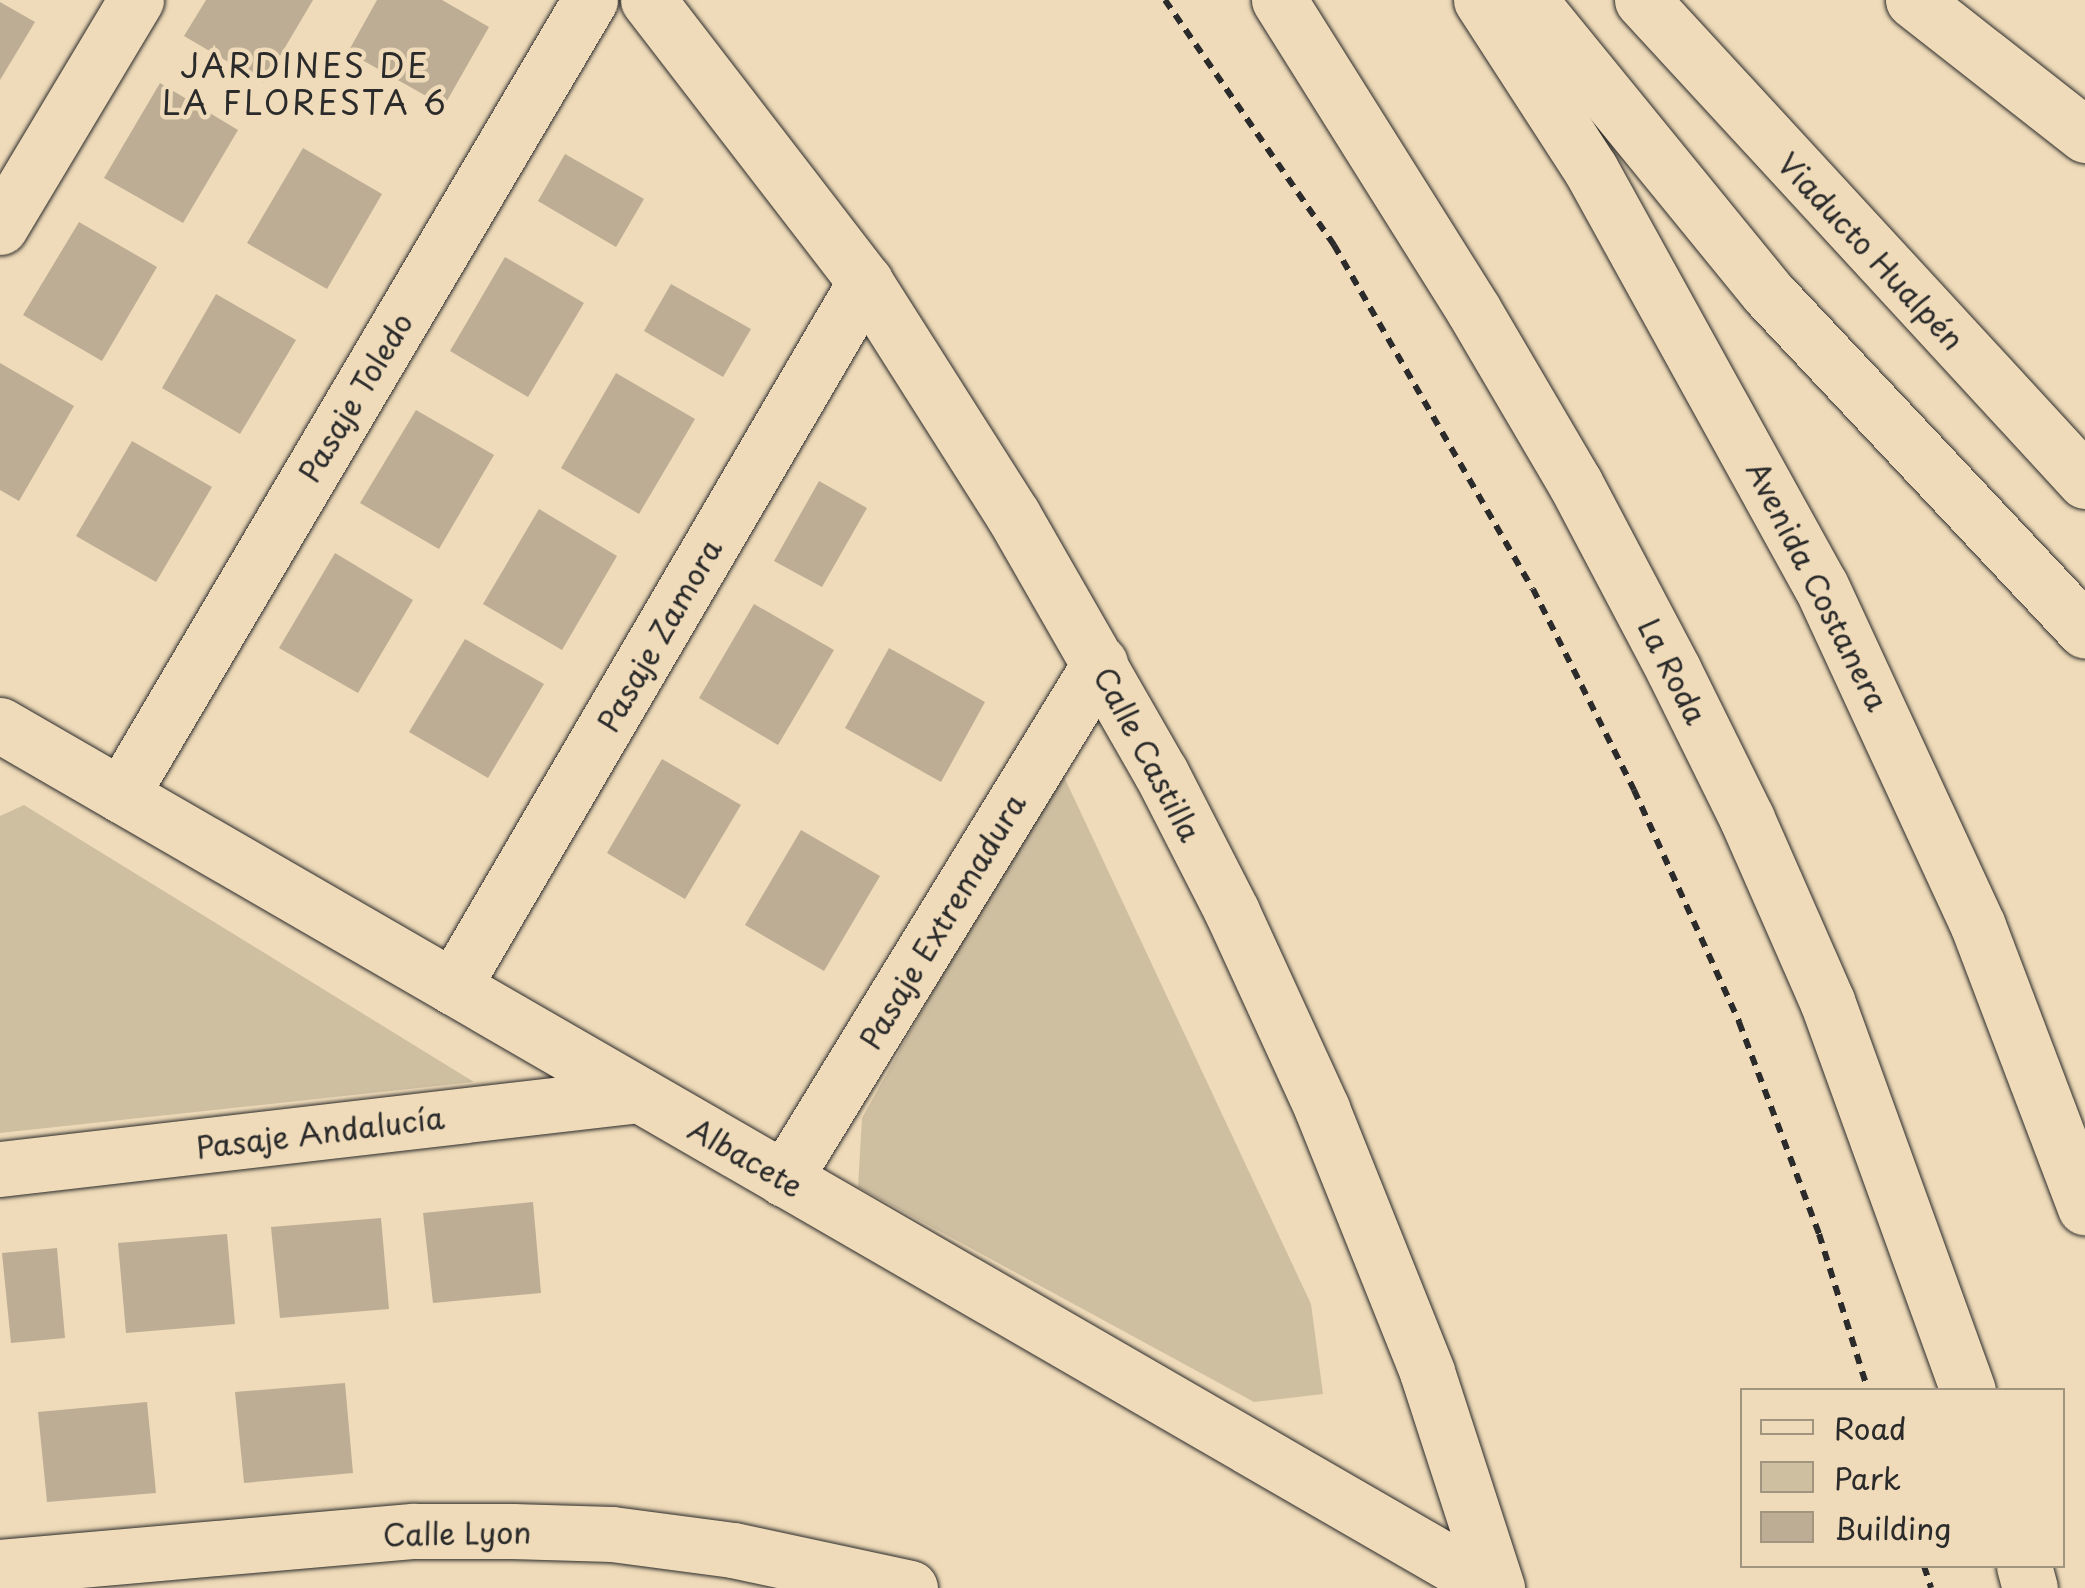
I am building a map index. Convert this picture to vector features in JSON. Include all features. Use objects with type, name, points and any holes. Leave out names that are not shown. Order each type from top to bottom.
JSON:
[{"type":"main road","points":[[0,227],[136,0]]},
{"type":"main road","name":"Pasaje Toledo","points":[[121,794],[590,0]]},
{"type":"main road","name":"Calle Castilla","points":[[648,0],[866,282],[1013,515],[1100,663],[1232,912],[1322,1108],[1427,1372],[1495,1588]]},
{"type":"main road","name":"La Roda","points":[[1279,0],[1474,311],[1575,483],[1739,802],[1827,1001],[1967,1388]]},
{"type":"main road","name":"Avenida Costanera","points":[[1481,0],[1592,170],[1821,586],[1978,926],[2085,1207]]},
{"type":"main road","points":[[1529,0],[1575,51],[1768,293],[2085,631]]},
{"type":"main road","points":[[1913,0],[2085,134]]},
{"type":"main road","name":"Viaducto Hualpén","points":[[1650,11],[2085,482]]},
{"type":"main road","name":"Pasaje Zamora","points":[[453,987],[866,282]]},
{"type":"main road","name":"Pasaje Extremadura","points":[[784,1179],[1100,663]]},
{"type":"main road","name":"Albacete","points":[[0,725],[1495,1588]]},
{"type":"main road","name":"Pasaje Andalucía","points":[[0,1169],[640,1095]]},
{"type":"main road","name":"Calle Lyon","points":[[0,1566],[394,1532],[512,1530],[612,1534],[733,1550],[910,1588]]},
{"type":"path","points":[[1165,0],[1334,245],[1440,421],[1542,606],[1634,790],[1739,1022],[1819,1234],[1867,1388]]},
{"type":"green space","points":[[1059,766],[1311,1304],[1323,1394],[1254,1402],[858,1187],[862,1118]]},
{"type":"green space","points":[[24,805],[474,1082],[0,1133],[0,816]]},
{"type":"building","points":[[206,0],[313,0],[264,83],[184,36]]},
{"type":"building","points":[[377,0],[442,0],[489,27],[444,106],[348,52]]},
{"type":"building","points":[[0,2],[35,22],[0,80]]},
{"type":"building","points":[[160,83],[238,130],[183,223],[104,178]]},
{"type":"building","points":[[303,148],[382,194],[327,289],[247,243]]},
{"type":"building","points":[[565,154],[644,199],[616,247],[538,201]]},
{"type":"building","points":[[79,222],[157,267],[102,361],[23,315]]},
{"type":"building","points":[[505,257],[584,303],[528,397],[450,351]]},
{"type":"building","points":[[671,284],[751,329],[723,377],[644,331]]},
{"type":"building","points":[[216,294],[296,340],[240,434],[162,388]]},
{"type":"building","points":[[0,363],[74,406],[19,501],[0,490]]},
{"type":"building","points":[[616,373],[695,419],[639,514],[561,468]]},
{"type":"building","points":[[416,410],[494,455],[439,549],[360,503]]},
{"type":"building","points":[[132,441],[212,487],[156,582],[76,536]]},
{"type":"building","points":[[819,481],[867,508],[822,587],[774,561]]},
{"type":"building","points":[[539,509],[617,556],[562,650],[483,604]]},
{"type":"building","points":[[335,553],[413,600],[358,693],[279,648]]},
{"type":"building","points":[[754,604],[834,650],[778,745],[699,698]]},
{"type":"building","points":[[465,639],[544,684],[488,778],[409,732]]},
{"type":"building","points":[[889,648],[985,702],[941,782],[845,728]]},
{"type":"building","points":[[662,759],[741,805],[685,899],[607,853]]},
{"type":"building","points":[[801,830],[880,876],[824,971],[745,925]]},
{"type":"building","points":[[533,1202],[541,1293],[433,1303],[423,1213]]},
{"type":"building","points":[[381,1218],[389,1309],[280,1318],[271,1227]]},
{"type":"building","points":[[227,1234],[235,1324],[126,1333],[118,1243]]},
{"type":"building","points":[[57,1248],[65,1338],[11,1343],[2,1253]]},
{"type":"building","points":[[345,1383],[353,1473],[244,1483],[235,1392]]},
{"type":"building","points":[[147,1402],[156,1493],[47,1502],[38,1412]]},
{"type":"district","name":"JARDINES DE LA FLORESTA 6","points":[[305,84]]}]
